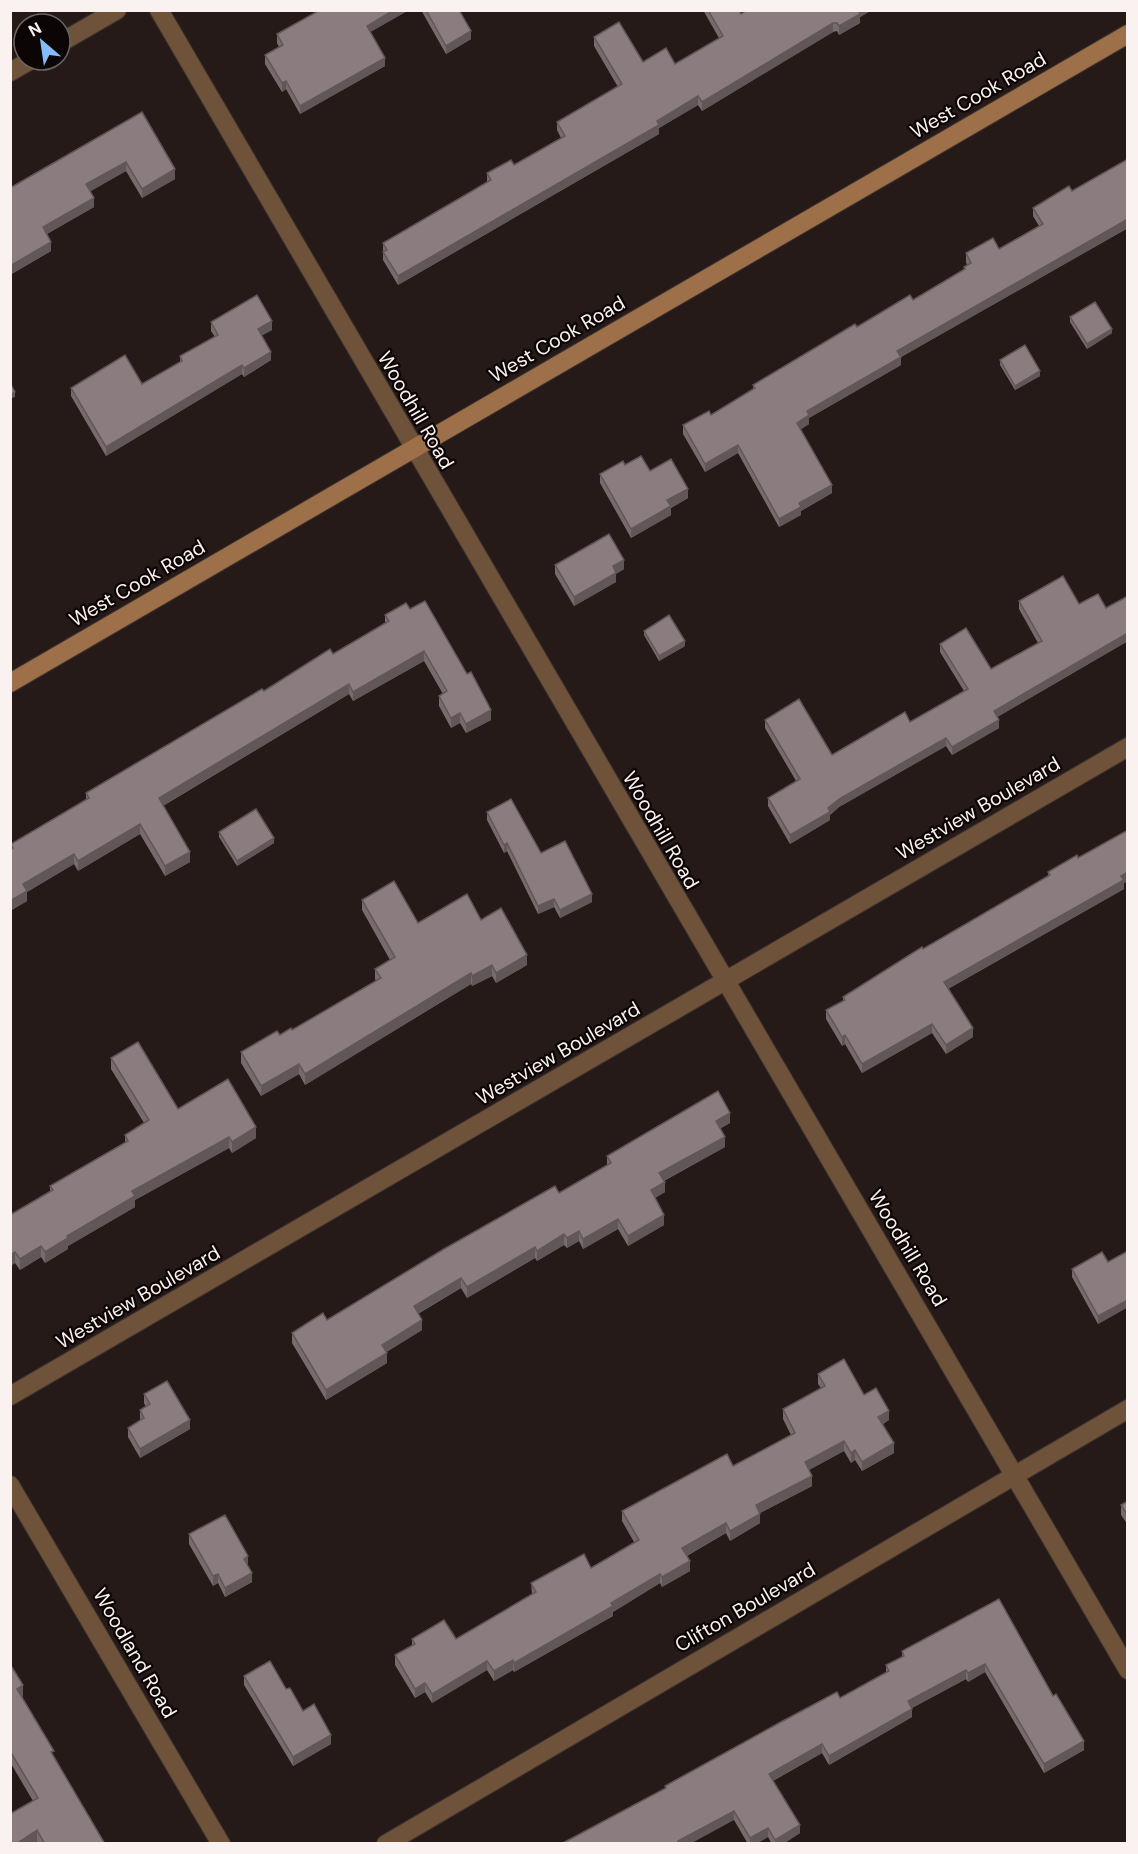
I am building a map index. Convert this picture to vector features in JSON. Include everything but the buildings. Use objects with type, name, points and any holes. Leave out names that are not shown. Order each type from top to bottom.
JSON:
[{"type":"main road","name":"West Cook Road","points":[[10,683],[1128,34]]},
{"type":"street","points":[[72,37],[117,10]]},
{"type":"street","name":"Woodhill Road","points":[[159,10],[412,448],[1016,1474],[1128,1670]]},
{"type":"street","name":"Westview Boulevard","points":[[10,1396],[1128,747]]},
{"type":"street","name":"Clifton Boulevard","points":[[386,1844],[1128,1409]]},
{"type":"street","name":"Woodland Road","points":[[10,1485],[221,1844]]}]
